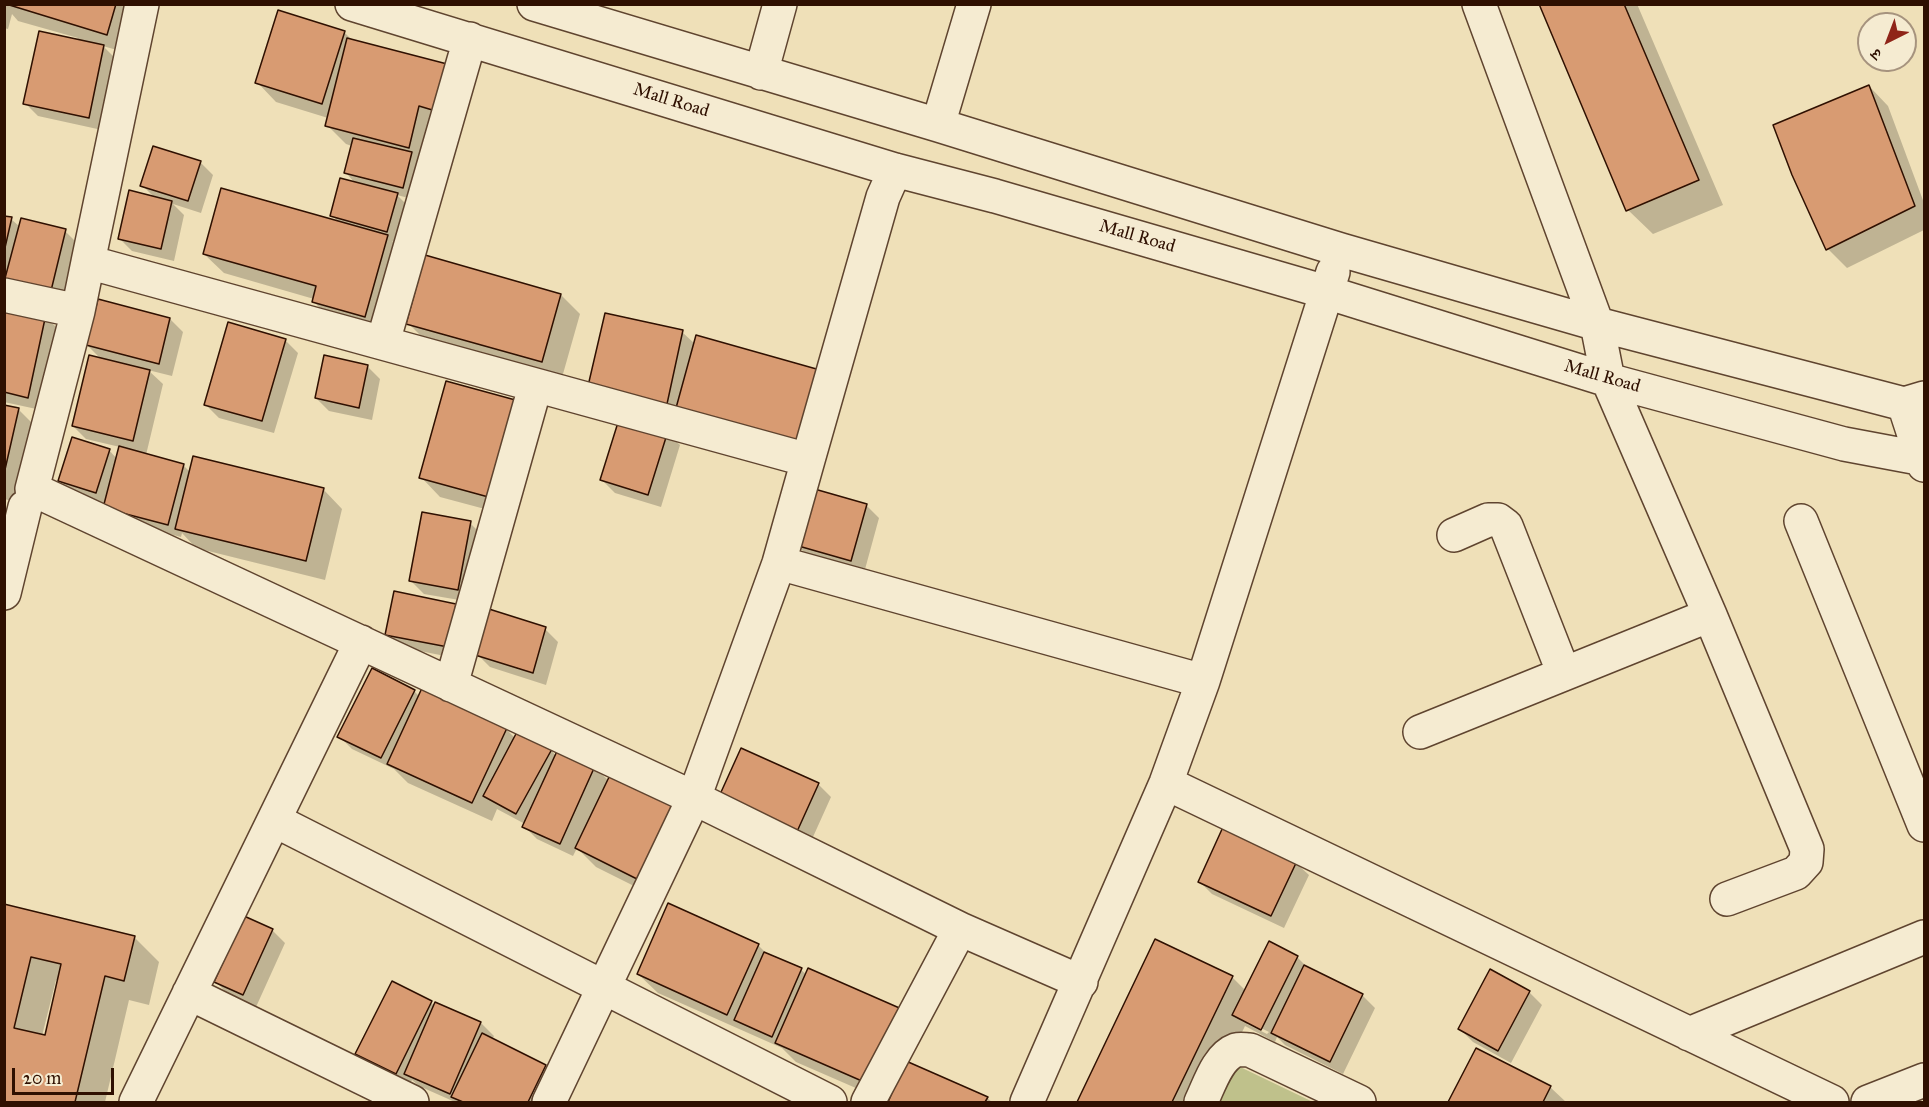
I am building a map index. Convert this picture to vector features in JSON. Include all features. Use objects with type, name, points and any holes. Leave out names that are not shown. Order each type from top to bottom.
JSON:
[{"type":"street","points":[[4,594],[21,499],[78,310],[142,4]]},
{"type":"street","name":"Mall Road","points":[[352,4],[428,15],[470,39],[895,170],[995,196],[1326,292],[1608,380],[1844,444],[1924,461]]},
{"type":"street","points":[[534,4],[631,19],[761,73],[1596,324],[1914,401],[1924,461]]},
{"type":"street","points":[[761,73],[780,4]]},
{"type":"street","points":[[938,125],[974,4]]},
{"type":"street","points":[[1479,4],[1596,324],[1608,380],[1710,615],[1807,849],[1806,862],[1796,873],[1727,899]]},
{"type":"street","points":[[383,342],[470,39]]},
{"type":"street","points":[[549,1102],[694,798],[779,563],[883,198],[895,170]]},
{"type":"street","points":[[1027,1102],[1166,783],[1203,681],[1341,249]]},
{"type":"street","points":[[88,262],[383,342],[535,387],[808,460]]},
{"type":"street","points":[[4,295],[78,310]]},
{"type":"street","points":[[451,685],[535,387]]},
{"type":"street","points":[[21,499],[360,642],[694,798],[960,929],[1081,982]]},
{"type":"street","points":[[1454,535],[1488,520],[1497,519],[1506,526],[1564,674]]},
{"type":"street","points":[[1801,521],[1924,825]]},
{"type":"street","points":[[779,563],[1203,681]]},
{"type":"street","points":[[1420,732],[1710,615]]},
{"type":"street","points":[[136,1102],[360,642]]},
{"type":"street","points":[[1166,783],[1832,1102]]},
{"type":"street","points":[[274,820],[830,1102]]},
{"type":"street","points":[[868,1102],[960,929]]},
{"type":"street","points":[[1689,1034],[1924,937]]},
{"type":"street","points":[[189,993],[412,1102]]},
{"type":"street","points":[[1201,1102],[1218,1068],[1227,1056],[1238,1049],[1250,1050],[1359,1102]]},
{"type":"street","points":[[1868,1102],[1924,1080]]},
{"type":"green space","points":[[1236,1065],[1313,1102],[1218,1102]]},
{"type":"building","points":[[6,4],[116,4],[107,35]]},
{"type":"building","points":[[1539,4],[1624,4],[1699,180],[1626,211]]},
{"type":"building","points":[[278,10],[345,31],[322,104],[255,83]]},
{"type":"building","points":[[39,31],[104,45],[89,118],[23,104]]},
{"type":"building","points":[[347,38],[451,65],[439,112],[419,106],[409,148],[325,126]]},
{"type":"building","points":[[1869,85],[1915,206],[1826,250],[1792,175],[1773,125]]},
{"type":"building","points":[[353,138],[412,152],[403,188],[344,173]]},
{"type":"building","points":[[153,146],[201,161],[188,201],[140,186]]},
{"type":"building","points":[[340,178],[398,193],[387,232],[330,216]]},
{"type":"building","points":[[221,188],[388,235],[365,317],[312,302],[316,286],[203,254]]},
{"type":"building","points":[[129,190],[172,201],[161,249],[118,239]]},
{"type":"building","points":[[4,216],[12,217],[4,252]]},
{"type":"building","points":[[21,218],[66,229],[49,299],[4,282]]},
{"type":"building","points":[[425,255],[561,294],[542,362],[406,324]]},
{"type":"building","points":[[98,299],[170,318],[159,364],[86,345]]},
{"type":"building","points":[[4,305],[46,314],[28,398],[4,392]]},
{"type":"building","points":[[605,313],[683,330],[667,404],[588,386]]},
{"type":"building","points":[[228,322],[286,339],[262,421],[204,405]]},
{"type":"building","points":[[696,335],[820,370],[800,443],[676,408]]},
{"type":"building","points":[[89,355],[150,370],[133,441],[72,426]]},
{"type":"building","points":[[324,355],[368,365],[359,408],[315,398]]},
{"type":"building","points":[[446,381],[519,401],[492,498],[419,478]]},
{"type":"building","points":[[4,405],[19,408],[4,474]]},
{"type":"building","points":[[620,416],[668,431],[648,495],[600,480]]},
{"type":"building","points":[[72,437],[110,449],[96,493],[58,481]]},
{"type":"building","points":[[119,446],[184,464],[168,525],[103,508]]},
{"type":"building","points":[[193,456],[324,488],[306,561],[175,529]]},
{"type":"building","points":[[811,488],[867,504],[851,561],[795,545]]},
{"type":"building","points":[[422,512],[471,521],[458,590],[409,581]]},
{"type":"building","points":[[394,591],[456,604],[448,647],[385,635]]},
{"type":"building","points":[[489,609],[546,627],[533,673],[475,655]]},
{"type":"building","points":[[372,668],[415,690],[381,758],[337,737]]},
{"type":"building","points":[[422,688],[507,728],[472,803],[387,764]]},
{"type":"building","points":[[518,730],[552,749],[516,814],[483,796]]},
{"type":"building","points":[[741,748],[819,783],[795,836],[717,801]]},
{"type":"building","points":[[558,749],[595,766],[560,844],[522,827]]},
{"type":"building","points":[[610,775],[674,806],[639,880],[575,848]]},
{"type":"building","points":[[1223,827],[1297,861],[1271,916],[1198,882]]},
{"type":"building","points":[[668,903],[759,944],[727,1015],[637,974]]},
{"type":"building","points":[[4,904],[135,936],[124,981],[105,976],[75,1102],[4,1102]],"holes":[[[31,957],[61,964],[45,1035],[14,1028]]]},
{"type":"building","points":[[244,916],[273,929],[243,995],[214,982]]},
{"type":"building","points":[[1155,939],[1233,976],[1172,1102],[1077,1102]]},
{"type":"building","points":[[1269,941],[1298,956],[1261,1030],[1232,1015]]},
{"type":"building","points":[[764,952],[802,968],[772,1037],[734,1020]]},
{"type":"building","points":[[1304,965],[1363,994],[1330,1062],[1271,1033]]},
{"type":"building","points":[[808,968],[904,1010],[871,1085],[775,1043]]},
{"type":"building","points":[[1490,969],[1530,991],[1498,1051],[1458,1029]]},
{"type":"building","points":[[392,981],[432,1001],[396,1074],[355,1054]]},
{"type":"building","points":[[435,1002],[481,1022],[450,1094],[404,1074]]},
{"type":"building","points":[[482,1033],[546,1065],[528,1102],[463,1102],[451,1097]]},
{"type":"building","points":[[1476,1048],[1551,1086],[1543,1102],[1448,1102]]},
{"type":"building","points":[[906,1061],[988,1097],[985,1102],[888,1102]]}]
